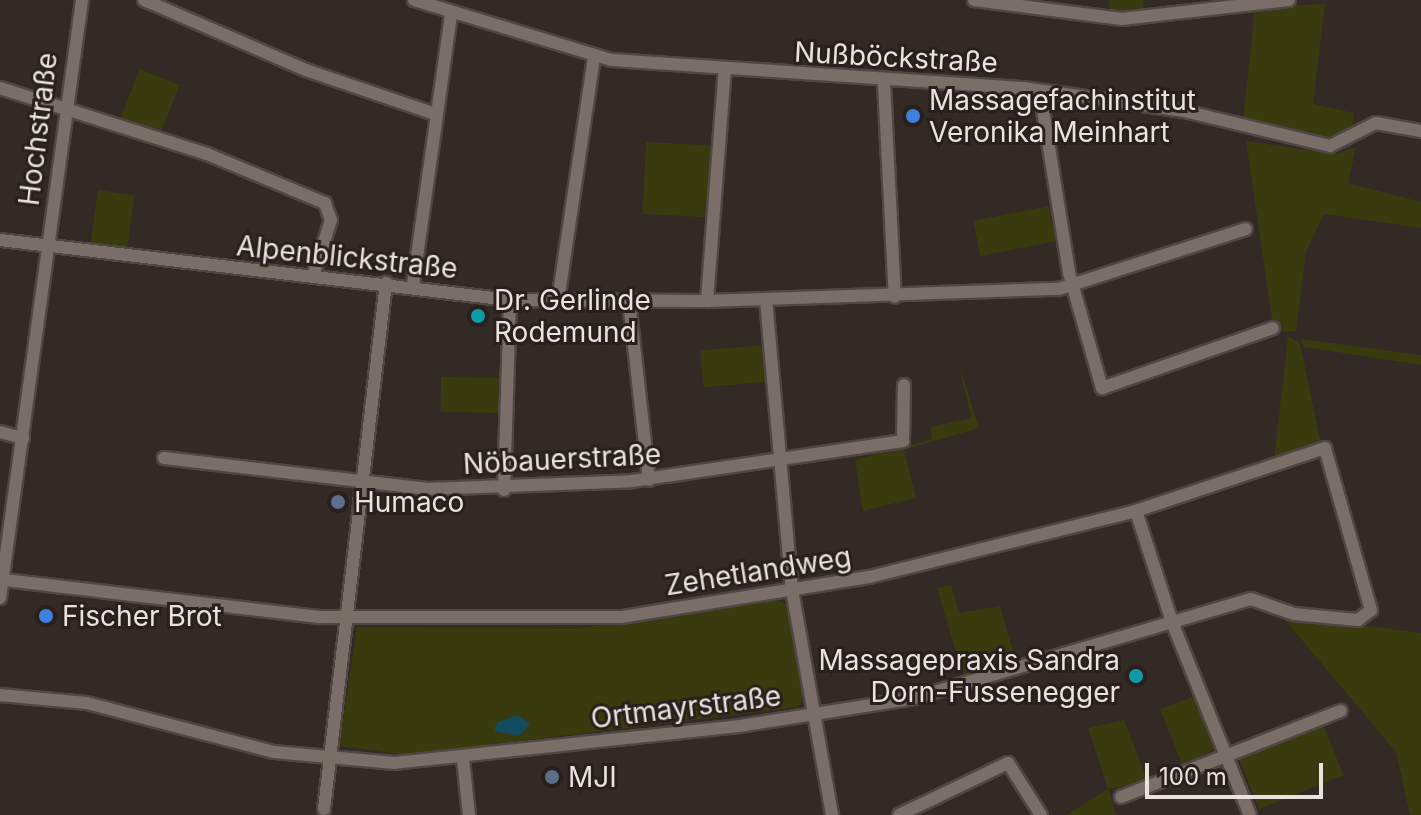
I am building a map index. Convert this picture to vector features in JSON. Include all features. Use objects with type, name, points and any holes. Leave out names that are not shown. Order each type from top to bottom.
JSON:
[{"type":"street","name":"Hochstraße","points":[[0,595],[82,0]]},
{"type":"street","points":[[144,0],[306,70],[435,114]]},
{"type":"street","name":"Nußböckstraße","points":[[414,0],[594,57],[884,83],[1040,91],[1184,111],[1330,146],[1376,123],[1421,131]]},
{"type":"street","points":[[974,0],[1021,3],[1122,19],[1289,0]]},
{"type":"street","points":[[413,285],[435,114],[444,8]]},
{"type":"street","points":[[558,301],[594,57]]},
{"type":"street","points":[[707,301],[725,69]]},
{"type":"street","points":[[884,83],[895,297]]},
{"type":"street","points":[[0,88],[65,113],[207,154],[325,203],[331,220],[313,276]]},
{"type":"street","points":[[1040,91],[1073,286],[1102,388],[1273,328]]},
{"type":"street","name":"Alpenblickstraße","points":[[0,240],[413,285],[510,300],[707,301],[895,297],[1073,286],[1246,229]]},
{"type":"street","points":[[324,809],[386,283]]},
{"type":"street","points":[[504,490],[510,300]]},
{"type":"street","points":[[766,300],[778,462],[792,590],[832,815]]},
{"type":"street","points":[[629,301],[649,480]]},
{"type":"street","name":"Nöbauerstraße","points":[[164,458],[504,490],[649,480],[903,441],[904,385]]},
{"type":"street","points":[[0,432],[23,438]]},
{"type":"street","name":"Zehetlandweg","points":[[4,580],[347,619],[575,620],[792,590],[1136,511],[1325,448],[1371,610],[1367,619]]},
{"type":"street","points":[[1136,511],[1172,622],[1250,815]]},
{"type":"street","name":"Ortmayrstraße","points":[[0,695],[87,703],[210,740],[330,759],[463,759],[812,715],[914,698],[1251,599],[1294,614],[1367,619]]},
{"type":"street","points":[[1121,797],[1341,711]]},
{"type":"street","points":[[463,759],[469,815]]},
{"type":"street","points":[[899,815],[1008,763],[1041,815]]},
{"type":"shaded area","points":[[1110,0],[1144,0],[1143,10],[1108,13]]},
{"type":"shaded area","points":[[1325,4],[1313,104],[1354,113],[1352,129],[1330,141],[1243,120],[1255,7]]},
{"type":"shaded area","points":[[140,69],[180,85],[159,136],[119,120]]},
{"type":"shaded area","points":[[1246,141],[1337,154],[1356,147],[1348,183],[1421,202],[1421,228],[1324,214],[1306,252],[1296,331],[1278,332],[1272,319]]},
{"type":"shaded area","points":[[646,142],[712,145],[708,217],[642,214]]},
{"type":"shaded area","points":[[98,190],[135,195],[126,254],[90,248]]},
{"type":"shaded area","points":[[1049,206],[1056,241],[980,256],[973,221]]},
{"type":"shaded area","points":[[1288,336],[1300,343],[1321,444],[1274,460]]},
{"type":"shaded area","points":[[1301,339],[1421,355],[1421,365],[1304,347]]},
{"type":"shaded area","points":[[763,345],[766,382],[703,387],[700,350]]},
{"type":"shaded area","points":[[959,364],[979,428],[904,450],[916,498],[863,511],[855,460],[932,439],[930,427],[971,418]]},
{"type":"shaded area","points":[[441,377],[502,378],[501,413],[440,412]]},
{"type":"shaded area","points":[[951,584],[959,613],[1000,606],[1016,661],[963,676],[937,588]]},
{"type":"shaded area","points":[[777,600],[789,606],[803,699],[798,707],[406,755],[339,746],[357,627],[580,628]]},
{"type":"shaded area","points":[[1280,614],[1421,633],[1421,815],[1410,815],[1396,752]]},
{"type":"shaded area","points":[[1195,696],[1214,749],[1183,767],[1160,709]]},
{"type":"shaded area","points":[[1124,720],[1148,782],[1109,789],[1116,815],[1066,815],[1108,789],[1088,728]]},
{"type":"shaded area","points":[[1323,724],[1344,775],[1259,809],[1239,758]]},
{"type":"water","points":[[518,715],[530,724],[519,736],[494,731],[498,722]]},
{"type":"place","name":"Massagefachinstitut Veronika Meinhart","points":[[913,116]]},
{"type":"place","name":"Dr. Gerlinde Rodemund","points":[[478,316]]},
{"type":"place","name":"Humaco","points":[[338,502]]},
{"type":"place","name":"Fischer Brot","points":[[46,616]]},
{"type":"place","name":"Massagepraxis Sandra Dorn-Fussenegger","points":[[1136,676]]},
{"type":"place","name":"MJI","points":[[552,777]]}]
